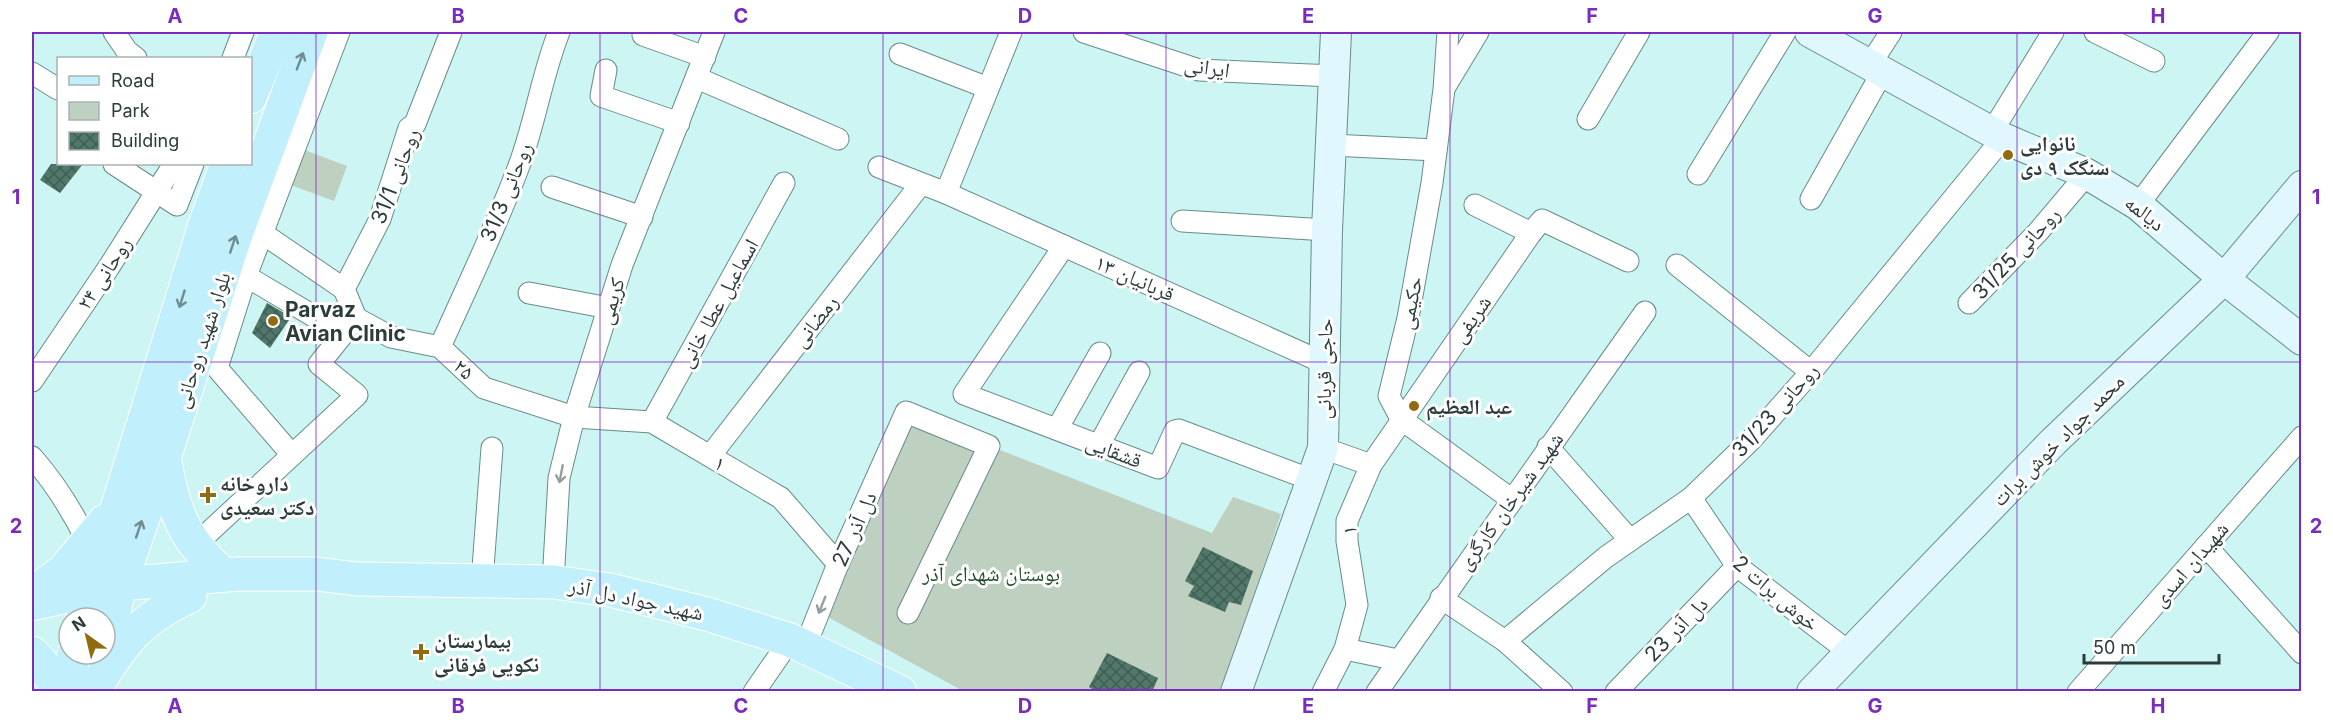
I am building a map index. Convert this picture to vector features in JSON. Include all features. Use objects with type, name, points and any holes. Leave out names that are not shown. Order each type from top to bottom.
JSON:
[{"type":"main road","points":[[252,92],[277,32]]},
{"type":"main road","name":"بلوار شهید روحانی","points":[[101,670],[98,602],[122,494],[162,416],[235,237],[311,32]]},
{"type":"main road","name":"حاجی قربانی","points":[[1236,692],[1323,448],[1327,230],[1336,32]]},
{"type":"main road","name":"دیالمه","points":[[1810,32],[1998,134],[2087,174],[2138,205],[2224,279],[2301,340]]},
{"type":"main road","name":"بلوار شهید روحانی","points":[[98,602],[164,458],[162,416],[226,165]]},
{"type":"main road","name":"محمد جواد خوش برات","points":[[1812,692],[2053,442],[2224,279],[2301,186]]},
{"type":"main road","points":[[164,458],[172,496],[194,546],[224,575]]},
{"type":"main road","points":[[32,594],[63,571],[88,543],[122,494]]},
{"type":"main road","name":"شهید جواد دل آذر","points":[[32,621],[98,602],[224,575],[317,574],[357,579],[553,582],[610,590],[707,614],[798,644],[900,692]]},
{"type":"main road","name":"شهید جواد دل آذر","points":[[98,602],[318,587],[357,579]]},
{"type":"main road","points":[[101,670],[141,625],[190,596]]},
{"type":"main road","points":[[32,604],[98,602]]},
{"type":"main road","points":[[32,652],[41,662],[59,692]]},
{"type":"main road","points":[[66,692],[71,666]]},
{"type":"street","points":[[114,32],[127,51],[135,57]]},
{"type":"street","points":[[233,57],[243,32]]},
{"type":"street","points":[[292,455],[217,368],[246,276],[339,32]]},
{"type":"street","name":"روحانی 31/1","points":[[344,289],[380,219],[409,128],[415,124],[451,32]]},
{"type":"street","name":"روحانی 31/3","points":[[440,347],[517,171],[530,132],[545,67],[559,32]]},
{"type":"street","name":"کریمی","points":[[553,582],[559,478],[574,417],[609,308],[642,217],[714,32]]},
{"type":"street","points":[[946,193],[1011,32]]},
{"type":"street","name":"ایرانی","points":[[1084,32],[1142,41],[1199,70],[1334,76]]},
{"type":"street","name":"حکیمی","points":[[1401,419],[1389,396],[1408,318],[1432,183],[1444,89],[1448,32]]},
{"type":"street","points":[[1444,89],[1478,32]]},
{"type":"street","points":[[1588,119],[1639,32]]},
{"type":"street","points":[[1698,174],[1785,32]]},
{"type":"street","points":[[1811,199],[1877,67],[1891,32]]},
{"type":"street","name":"روحانی 31/23","points":[[1505,641],[1630,540],[1690,498],[1751,440],[1811,372],[1998,134],[2053,32]]},
{"type":"street","points":[[2095,32],[2154,61]]},
{"type":"street","points":[[2138,205],[2268,32]]},
{"type":"street","points":[[643,35],[705,57]]},
{"type":"street","points":[[900,54],[988,88]]},
{"type":"street","points":[[606,70],[601,96],[679,123]]},
{"type":"street","points":[[32,74],[57,88]]},
{"type":"street","points":[[697,78],[838,139]]},
{"type":"street","points":[[1331,145],[1436,150]]},
{"type":"street","points":[[116,165],[177,205],[194,165]]},
{"type":"street","name":"روحانی ۲۴","points":[[32,381],[173,165]]},
{"type":"street","name":"۱۳ قربانیان","points":[[879,167],[946,193],[1324,363]]},
{"type":"street","name":"روحانی 31/25","points":[[1969,303],[2038,232],[2087,174]]},
{"type":"street","name":"اسماعیل عطا خانی","points":[[652,422],[784,183]]},
{"type":"street","name":"رمضانی","points":[[710,456],[920,184]]},
{"type":"street","points":[[552,187],[642,217]]},
{"type":"street","points":[[1475,205],[1628,261]]},
{"type":"street","points":[[1182,221],[1327,230]]},
{"type":"street","name":"شریفی","points":[[1371,465],[1537,226]]},
{"type":"street","points":[[194,546],[357,395],[319,364],[349,325],[344,289],[262,233]]},
{"type":"street","name":"قشقایی","points":[[1064,246],[965,392],[967,396],[1158,468],[1175,431],[1179,430],[1312,480]]},
{"type":"street","points":[[1677,265],[1811,372]]},
{"type":"street","name":"۲۵","points":[[246,276],[349,325],[440,347],[484,388],[574,417]]},
{"type":"street","points":[[529,293],[609,308]]},
{"type":"street","name":"شهید شیرخان کارگری","points":[[1377,692],[1441,598],[1645,312]]},
{"type":"street","points":[[1057,429],[1100,353]]},
{"type":"street","points":[[1099,445],[1139,372]]},
{"type":"street","name":"دل آذر 27","points":[[754,692],[798,644],[838,564],[906,412],[989,446],[908,613]]},
{"type":"street","name":"۱","points":[[574,417],[652,422],[781,498],[838,564]]},
{"type":"street","points":[[1401,419],[1511,499]]},
{"type":"street","name":"شهیدان اسدی","points":[[2078,692],[2301,437]]},
{"type":"street","points":[[1548,447],[1630,540]]},
{"type":"street","points":[[482,581],[492,448]]},
{"type":"street","points":[[1323,448],[1371,465]]},
{"type":"street","points":[[32,457],[74,515],[88,543]]},
{"type":"street","name":"۱","points":[[1323,692],[1345,649],[1357,605],[1347,541],[1347,521],[1371,465]]},
{"type":"street","name":"خوش برات 2","points":[[1690,498],[1737,566],[1849,652]]},
{"type":"street","points":[[2206,546],[2299,645]]},
{"type":"street","name":"دل آذر 23","points":[[1616,692],[1737,566]]},
{"type":"street","points":[[1441,598],[1505,641],[1562,692]]},
{"type":"street","points":[[1345,649],[1398,660]]},
{"type":"green space","points":[[302,149],[347,166],[334,201],[288,184]]},
{"type":"green space","name":"بوستان شهدای آذر","points":[[913,416],[1212,533],[1233,497],[1281,514],[1223,691],[963,691],[815,610]]},
{"type":"building","points":[[51,164],[82,165],[60,193],[40,180]]},
{"type":"building","name":"Parvaz Avian Clinic","points":[[267,303],[291,317],[270,348],[252,333]]},
{"type":"building","points":[[1203,547],[1253,571],[1241,605],[1229,602],[1225,612],[1188,596],[1194,586],[1185,581]]},
{"type":"building","points":[[1107,653],[1158,678],[1152,692],[1097,692],[1089,687]]},
{"type":"place","name":"نانوایی سنگک ۹ دی","points":[[2008,155]]},
{"type":"place","name":"Parvaz Avian Clinic","points":[[273,321]]},
{"type":"place","name":"عبد العظيم","points":[[1414,406]]},
{"type":"place","name":"داروخانه دکتر سعیدی","points":[[208,495]]},
{"type":"place","name":"بیمارستان نکویی فرقانی","points":[[421,652]]}]
